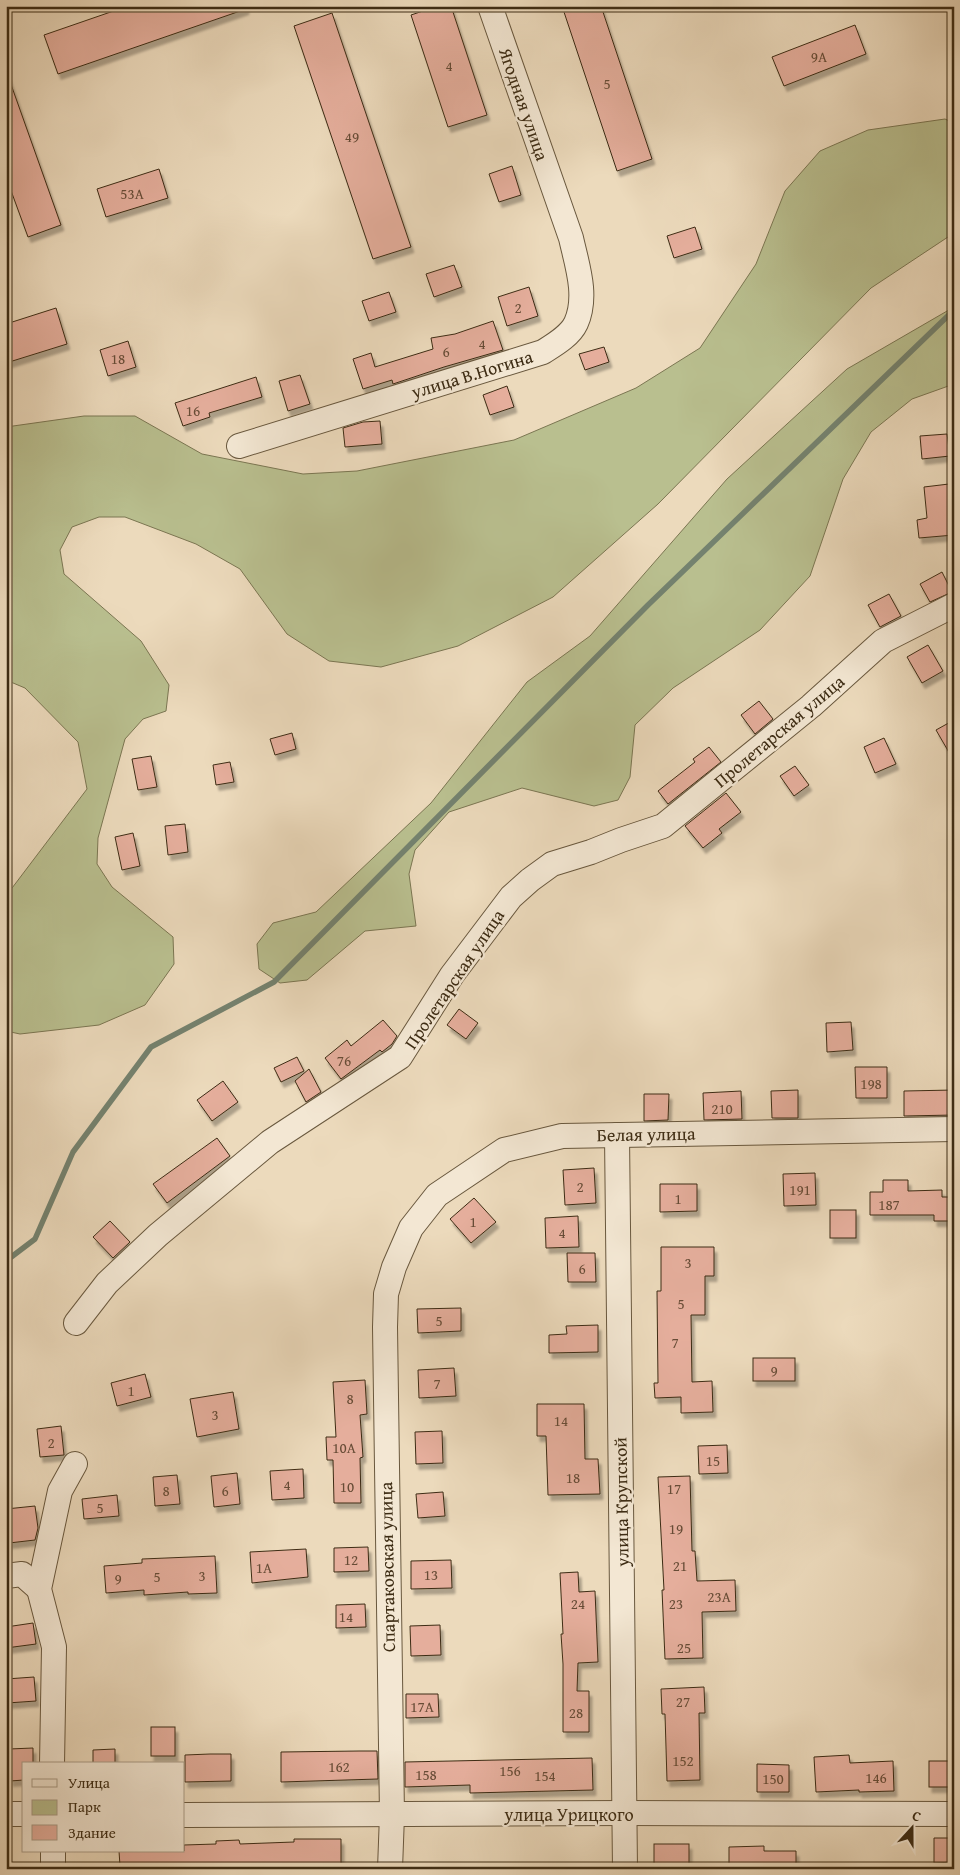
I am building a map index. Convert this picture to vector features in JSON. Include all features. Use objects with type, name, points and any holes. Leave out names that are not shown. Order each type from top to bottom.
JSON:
[{"type":"street","name":"Ягодная улица","points":[[490,6],[558,202]]},
{"type":"street","name":"улица В.Ногина","points":[[239,446],[543,352],[560,340],[575,324],[582,298],[579,275],[570,238],[558,202]]},
{"type":"street","name":"Пролетарская улица","points":[[76,1323],[107,1283],[158,1234],[270,1142],[400,1058],[452,975],[511,897],[530,880],[552,864],[592,852],[663,826],[811,706],[883,642],[954,605]]},
{"type":"street","name":"Белая улица","points":[[394,1267],[411,1228],[437,1195],[504,1150],[562,1136],[954,1129]]},
{"type":"street","name":"улица Крупской","points":[[617,1135],[625,1869]]},
{"type":"street","name":"Спартаковская улица","points":[[390,1869],[392,1815],[385,1327],[386,1294],[394,1267]]},
{"type":"street","points":[[52,1762],[54,1646],[39,1589],[60,1491],[75,1464]]},
{"type":"street","points":[[6,1576],[22,1574],[39,1589]]},
{"type":"street","points":[[6,1814],[22,1814]]},
{"type":"street","name":"улица Урицкого","points":[[185,1815],[954,1814]]},
{"type":"street","points":[[53,1852],[53,1869]]},
{"type":"green space","points":[[945,119],[954,123],[954,233],[871,288],[658,504],[553,597],[458,646],[381,667],[329,661],[287,634],[240,569],[196,544],[125,517],[99,517],[72,527],[60,550],[64,574],[141,641],[169,685],[166,711],[143,719],[125,739],[98,838],[97,864],[112,887],[173,937],[174,964],[145,1005],[99,1025],[20,1034],[6,1031],[6,896],[87,789],[78,742],[25,688],[6,680],[6,427],[84,416],[135,416],[202,454],[303,474],[357,471],[514,440],[636,388],[700,348],[756,264],[785,191],[820,151],[868,130]]},
{"type":"green space","points":[[954,307],[954,384],[912,399],[871,432],[843,479],[810,576],[760,630],[673,688],[635,725],[630,777],[618,800],[594,806],[522,788],[449,812],[415,850],[409,874],[416,926],[365,931],[307,980],[280,983],[259,969],[257,944],[273,923],[316,912],[431,803],[527,682],[590,636],[727,479],[847,369]]},
{"type":"building","points":[[128,6],[246,6],[246,9],[58,74],[44,35]]},
{"type":"building","points":[[438,6],[451,6],[487,115],[448,127],[411,15]]},
{"type":"building","points":[[562,6],[601,6],[652,159],[617,171]]},
{"type":"building","points":[[332,13],[411,247],[373,259],[294,26]]},
{"type":"building","points":[[855,25],[866,54],[784,86],[772,57]]},
{"type":"building","points":[[6,76],[8,76],[61,225],[28,237],[6,177]]},
{"type":"building","points":[[512,166],[521,195],[499,202],[489,174]]},
{"type":"building","points":[[159,169],[168,198],[106,217],[97,189]]},
{"type":"building","points":[[695,227],[702,249],[674,258],[667,236]]},
{"type":"building","points":[[454,265],[462,287],[434,297],[426,274]]},
{"type":"building","points":[[529,287],[538,316],[507,326],[498,297]]},
{"type":"building","points":[[389,292],[396,312],[369,321],[362,301]]},
{"type":"building","points":[[56,308],[67,344],[6,363],[6,324]]},
{"type":"building","points":[[493,321],[503,350],[393,384],[392,380],[363,389],[353,359],[371,353],[375,367],[433,349],[431,338],[455,334]]},
{"type":"building","points":[[128,341],[136,367],[108,376],[100,350]]},
{"type":"building","points":[[604,347],[609,362],[585,370],[579,354]]},
{"type":"building","points":[[300,375],[310,404],[288,411],[279,381]]},
{"type":"building","points":[[256,377],[262,397],[209,413],[210,417],[183,426],[175,403]]},
{"type":"building","points":[[507,386],[514,407],[490,415],[483,395]]},
{"type":"building","points":[[380,421],[382,444],[345,447],[343,428],[363,422]]},
{"type":"building","points":[[947,434],[950,456],[922,459],[920,436]]},
{"type":"building","points":[[949,484],[952,516],[954,516],[954,535],[919,538],[917,520],[927,518],[924,487]]},
{"type":"building","points":[[942,572],[952,592],[930,602],[920,584]]},
{"type":"building","points":[[889,594],[901,616],[880,627],[868,605]]},
{"type":"building","points":[[928,645],[943,671],[922,683],[907,657]]},
{"type":"building","points":[[759,701],[773,719],[755,734],[741,715]]},
{"type":"building","points":[[954,720],[954,761],[936,730]]},
{"type":"building","points":[[292,733],[296,749],[275,755],[270,739]]},
{"type":"building","points":[[884,738],[896,764],[875,773],[864,747]]},
{"type":"building","points":[[709,747],[721,762],[668,804],[658,791],[695,762],[693,759]]},
{"type":"building","points":[[151,756],[157,787],[138,790],[132,759]]},
{"type":"building","points":[[230,762],[234,782],[216,785],[213,765]]},
{"type":"building","points":[[795,766],[809,785],[794,796],[780,776]]},
{"type":"building","points":[[726,793],[741,812],[719,829],[722,833],[703,848],[685,826]]},
{"type":"building","points":[[185,824],[188,852],[168,855],[165,826]]},
{"type":"building","points":[[133,833],[140,866],[122,870],[115,837]]},
{"type":"building","points":[[459,1009],[478,1023],[466,1039],[447,1025]]},
{"type":"building","points":[[383,1020],[397,1036],[392,1044],[382,1052],[380,1050],[341,1079],[325,1058],[347,1040],[351,1046]]},
{"type":"building","points":[[851,1022],[853,1050],[827,1052],[826,1023]]},
{"type":"building","points":[[297,1057],[304,1071],[281,1082],[274,1068]]},
{"type":"building","points":[[855,1067],[887,1067],[887,1098],[856,1098]]},
{"type":"building","points":[[309,1069],[321,1092],[306,1102],[295,1081]]},
{"type":"building","points":[[223,1081],[238,1102],[212,1121],[197,1100]]},
{"type":"building","points":[[798,1090],[798,1118],[772,1118],[771,1091]]},
{"type":"building","points":[[954,1090],[954,1115],[904,1116],[904,1091]]},
{"type":"building","points":[[741,1091],[742,1119],[704,1120],[703,1093]]},
{"type":"building","points":[[644,1094],[669,1094],[668,1120],[644,1121]]},
{"type":"building","points":[[217,1138],[230,1156],[167,1203],[153,1184]]},
{"type":"building","points":[[594,1168],[596,1203],[565,1205],[563,1170]]},
{"type":"building","points":[[815,1173],[816,1205],[784,1206],[783,1174]]},
{"type":"building","points":[[883,1180],[908,1180],[908,1191],[942,1190],[942,1197],[954,1197],[954,1221],[934,1221],[934,1215],[870,1215],[870,1192],[883,1192]]},
{"type":"building","points":[[660,1184],[697,1184],[697,1211],[660,1212]]},
{"type":"building","points":[[474,1198],[496,1222],[471,1243],[450,1219]]},
{"type":"building","points":[[830,1210],[856,1210],[856,1238],[830,1238]]},
{"type":"building","points":[[578,1216],[579,1247],[546,1248],[545,1218]]},
{"type":"building","points":[[110,1221],[130,1242],[113,1258],[93,1237]]},
{"type":"building","points":[[661,1247],[714,1247],[714,1276],[705,1276],[705,1315],[691,1315],[692,1382],[712,1381],[713,1412],[681,1413],[681,1397],[655,1398],[654,1383],[658,1383],[657,1291],[661,1291]]},
{"type":"building","points":[[567,1253],[595,1253],[596,1282],[568,1282]]},
{"type":"building","points":[[461,1308],[461,1331],[418,1333],[417,1309]]},
{"type":"building","points":[[598,1325],[598,1352],[549,1353],[549,1335],[567,1334],[566,1326]]},
{"type":"building","points":[[753,1358],[795,1358],[795,1381],[753,1381]]},
{"type":"building","points":[[454,1368],[456,1396],[419,1398],[418,1370]]},
{"type":"building","points":[[145,1374],[151,1397],[117,1406],[111,1383]]},
{"type":"building","points":[[365,1380],[367,1414],[360,1415],[363,1457],[360,1458],[361,1503],[334,1503],[333,1460],[327,1460],[326,1437],[336,1437],[333,1382]]},
{"type":"building","points":[[233,1392],[239,1429],[197,1437],[190,1399]]},
{"type":"building","points":[[537,1404],[584,1404],[585,1459],[598,1459],[600,1494],[548,1495],[546,1436],[537,1436]]},
{"type":"building","points":[[61,1426],[64,1455],[40,1457],[37,1429]]},
{"type":"building","points":[[442,1431],[443,1463],[416,1464],[415,1432]]},
{"type":"building","points":[[727,1445],[728,1473],[699,1474],[698,1446]]},
{"type":"building","points":[[303,1469],[304,1498],[272,1500],[270,1471]]},
{"type":"building","points":[[237,1473],[240,1504],[214,1507],[211,1476]]},
{"type":"building","points":[[177,1475],[180,1504],[155,1506],[153,1477]]},
{"type":"building","points":[[690,1476],[692,1551],[695,1551],[697,1581],[735,1580],[736,1611],[702,1612],[703,1658],[665,1659],[662,1590],[664,1590],[658,1477]]},
{"type":"building","points":[[443,1492],[445,1516],[418,1518],[416,1494]]},
{"type":"building","points":[[117,1495],[119,1516],[84,1519],[82,1499]]},
{"type":"building","points":[[35,1506],[38,1528],[35,1540],[9,1543],[6,1509]]},
{"type":"building","points":[[368,1547],[369,1571],[334,1572],[334,1548]]},
{"type":"building","points":[[306,1549],[308,1577],[252,1583],[250,1552]]},
{"type":"building","points":[[215,1556],[217,1593],[188,1594],[188,1592],[144,1595],[144,1590],[106,1593],[104,1566],[142,1563],[142,1559]]},
{"type":"building","points":[[451,1560],[452,1588],[411,1589],[411,1561]]},
{"type":"building","points":[[578,1572],[579,1592],[595,1591],[598,1662],[578,1663],[577,1691],[589,1691],[589,1732],[563,1732],[561,1634],[563,1634],[560,1573]]},
{"type":"building","points":[[365,1604],[366,1627],[336,1628],[336,1605]]},
{"type":"building","points":[[33,1623],[36,1644],[6,1648],[6,1627]]},
{"type":"building","points":[[440,1625],[441,1655],[411,1656],[410,1626]]},
{"type":"building","points":[[34,1677],[36,1701],[7,1703],[6,1679]]},
{"type":"building","points":[[704,1687],[705,1713],[699,1713],[700,1780],[667,1781],[665,1714],[662,1714],[661,1689]]},
{"type":"building","points":[[406,1694],[438,1694],[439,1717],[406,1718]]},
{"type":"building","points":[[151,1727],[175,1727],[175,1756],[151,1756]]},
{"type":"building","points":[[33,1748],[33,1762],[22,1762],[22,1780],[10,1781],[9,1749]]},
{"type":"building","points":[[115,1749],[115,1762],[93,1762],[93,1750]]},
{"type":"building","points":[[377,1751],[378,1779],[281,1782],[281,1752]]},
{"type":"building","points":[[231,1754],[231,1781],[185,1782],[185,1755]]},
{"type":"building","points":[[849,1755],[850,1763],[893,1761],[894,1791],[816,1792],[814,1757]]},
{"type":"building","points":[[592,1758],[593,1790],[470,1793],[470,1785],[405,1787],[405,1762]]},
{"type":"building","points":[[929,1761],[954,1761],[954,1787],[929,1787]]},
{"type":"building","points":[[757,1764],[789,1765],[789,1792],[757,1792]]},
{"type":"building","points":[[934,1838],[954,1838],[954,1862],[934,1863]]},
{"type":"building","points":[[294,1839],[341,1839],[341,1866],[274,1865],[274,1869],[184,1869],[184,1864],[120,1866],[119,1852],[185,1852],[185,1845],[216,1844],[216,1841],[239,1840],[240,1844],[294,1842]]},
{"type":"building","points":[[654,1844],[689,1844],[689,1869],[654,1869]]},
{"type":"building","points":[[764,1846],[764,1851],[796,1851],[796,1869],[729,1869],[729,1847]]},
{"type":"waterway","points":[[6,1261],[35,1239],[73,1152],[151,1047],[274,982],[648,605],[954,310]]}]
